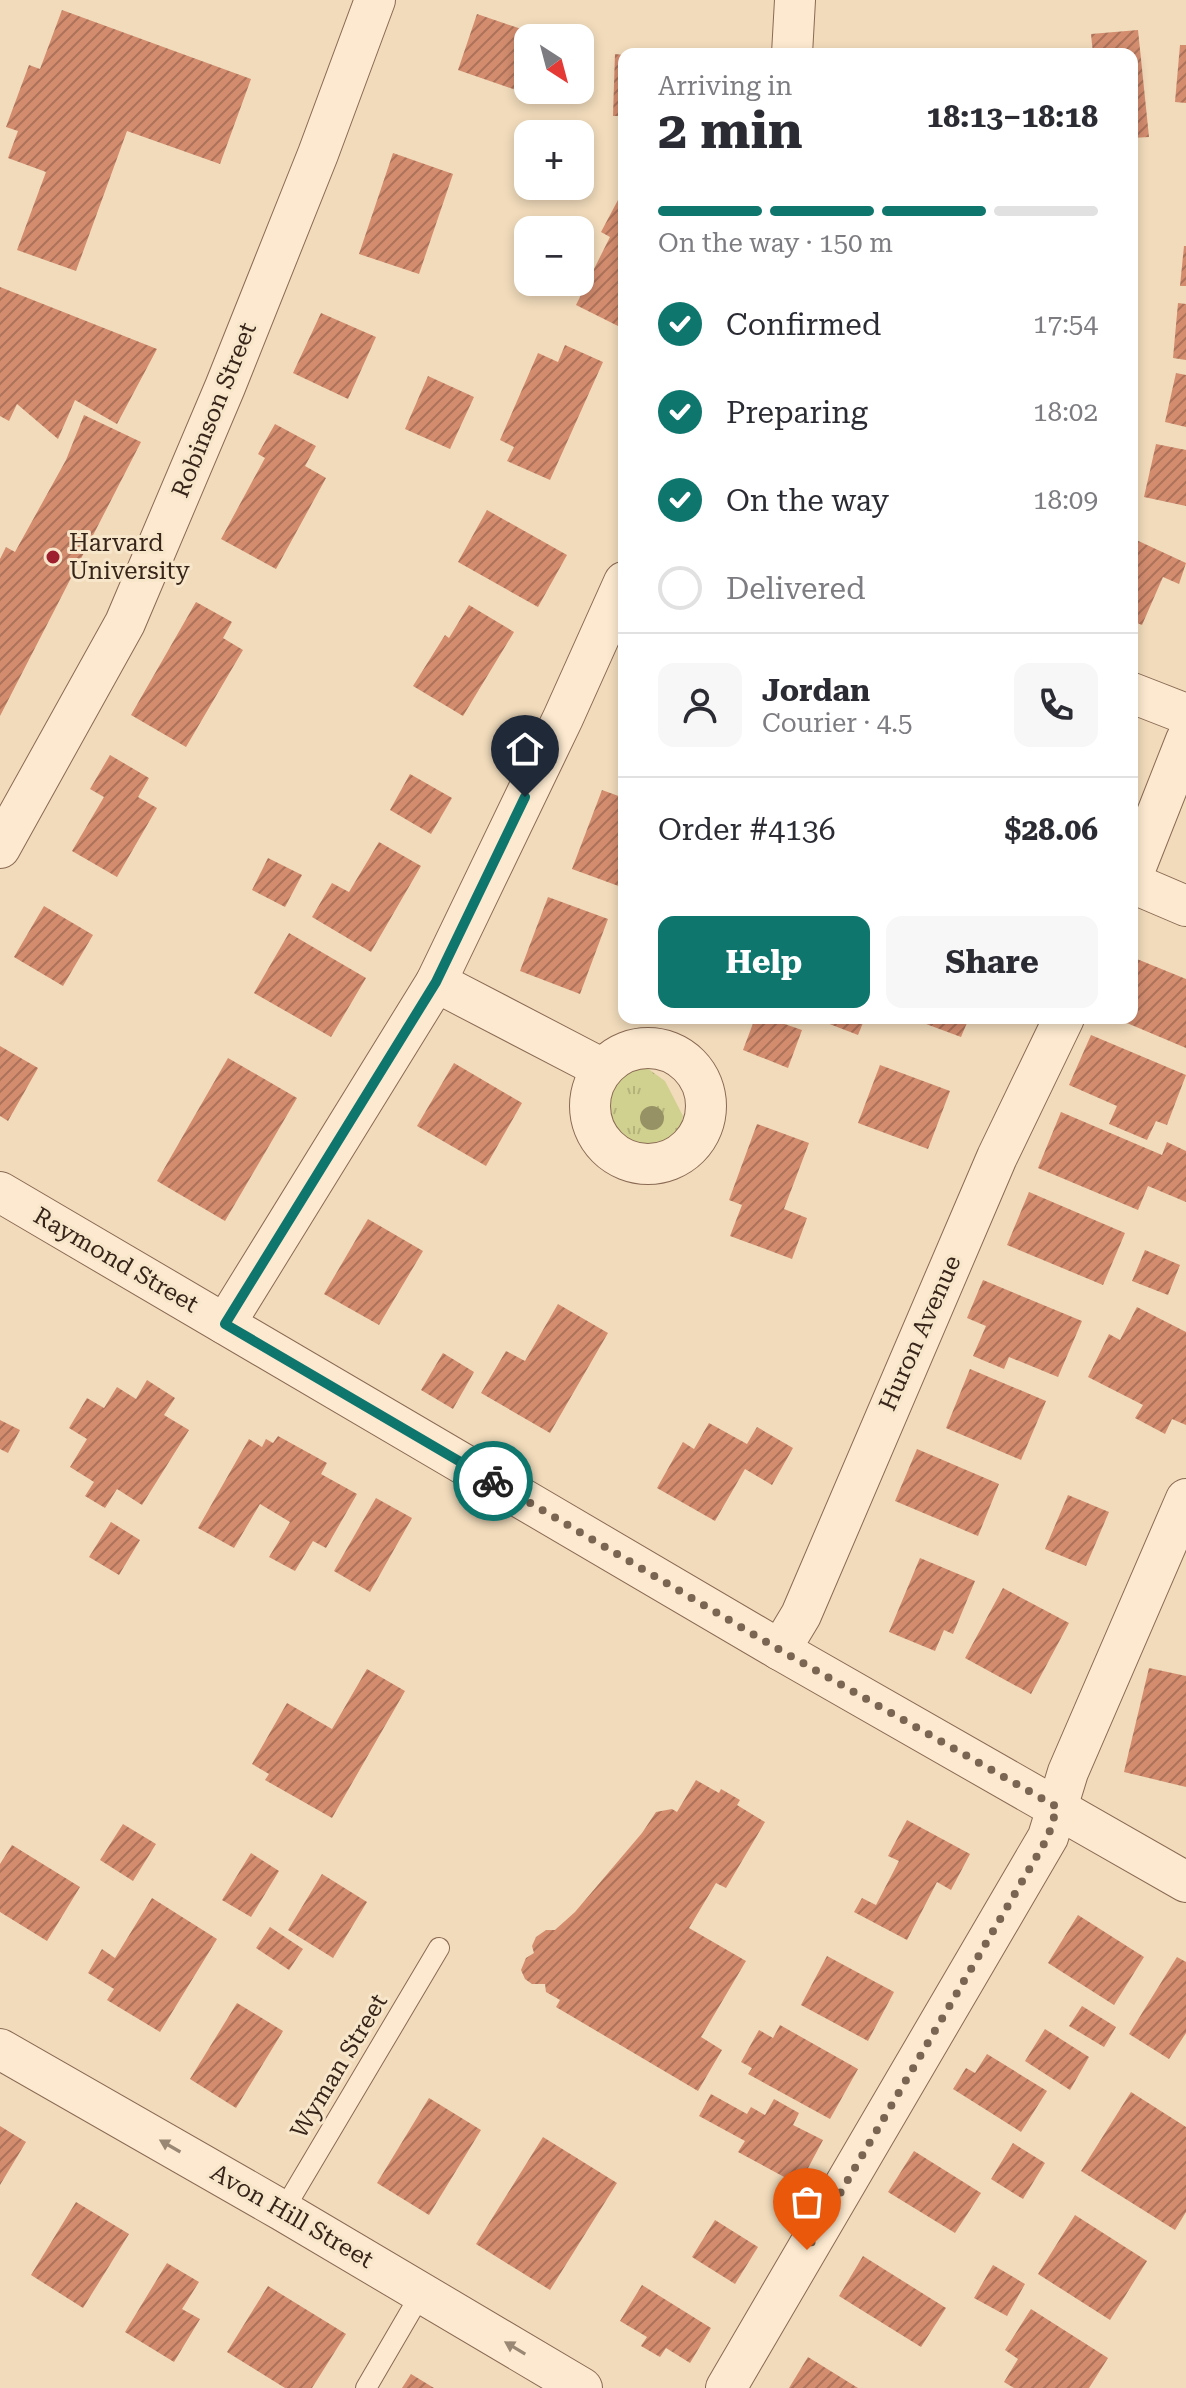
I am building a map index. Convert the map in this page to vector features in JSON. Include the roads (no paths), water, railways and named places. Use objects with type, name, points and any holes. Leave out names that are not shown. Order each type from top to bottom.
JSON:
[{"type":"street","name":"Robinson Street","points":[[0,848],[125,623],[225,387],[318,154],[375,0]]},
{"type":"street","points":[[792,48],[795,0]]},
{"type":"street","points":[[225,1324],[436,982],[563,718],[618,595]]},
{"type":"street","points":[[1138,695],[1186,714]]},
{"type":"street","points":[[1138,864],[1186,740]]},
{"type":"street","points":[[1138,883],[1186,906]]},
{"type":"street","points":[[436,982],[603,1069]]},
{"type":"street","name":"Huron Avenue","points":[[780,1650],[801,1615],[991,1171],[1061,1024]]},
{"type":"street","name":"Raymond Street","points":[[0,1192],[780,1650],[1186,1882]]},
{"type":"street","points":[[726,2388],[1048,1837],[1068,1772],[1186,1499]]},
{"type":"street","name":"Avon Hill Street","points":[[0,2049],[283,2211],[582,2388]]},
{"type":"lane","name":"Wyman Street","points":[[283,2211],[439,1948]]},
{"type":"lane","points":[[366,2388],[422,2292]]},
{"type":"place","name":"Harvard University","points":[[53,557]]}]
